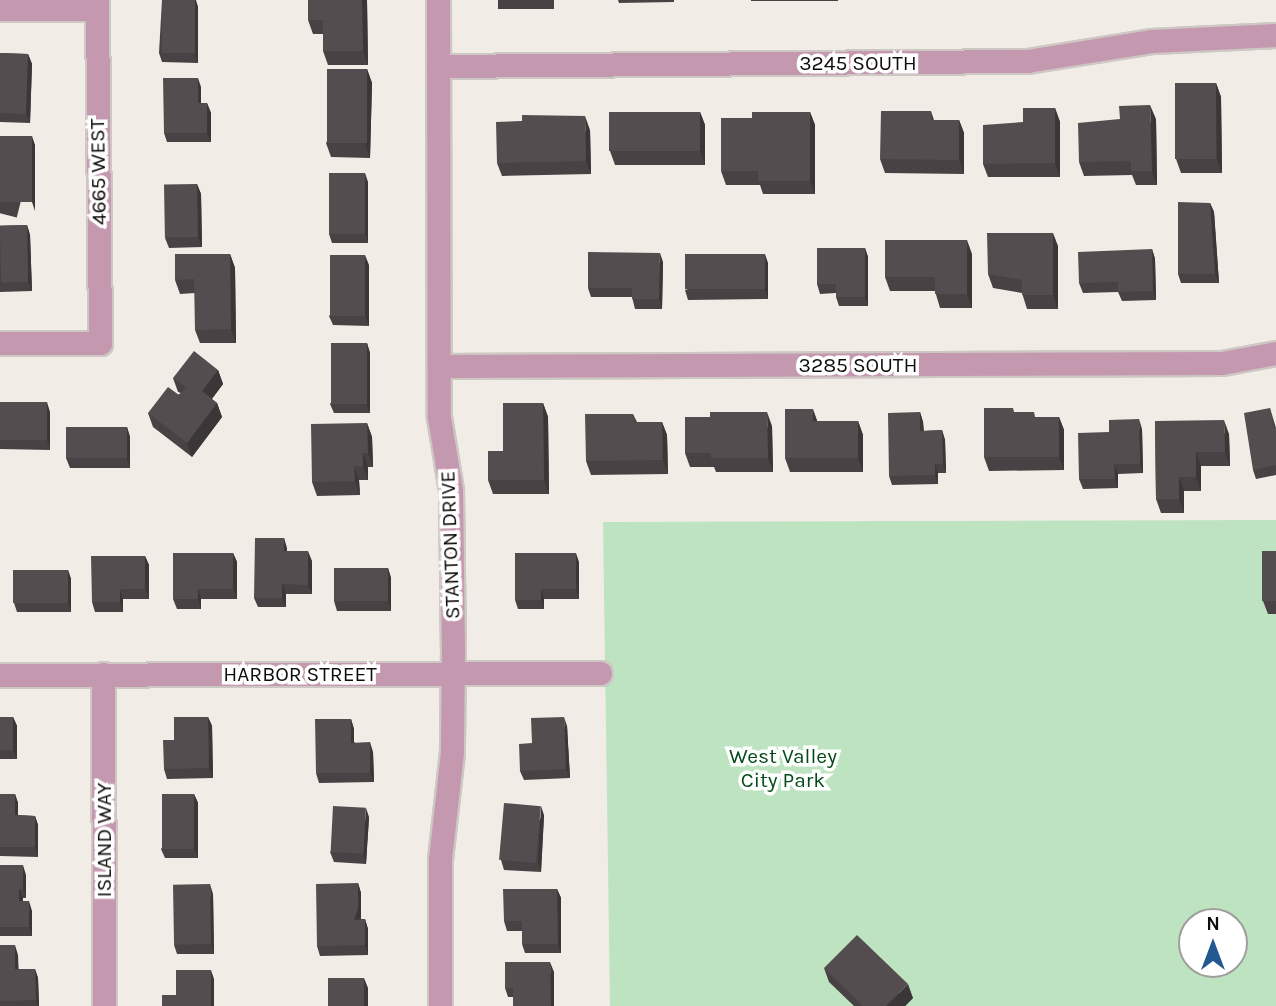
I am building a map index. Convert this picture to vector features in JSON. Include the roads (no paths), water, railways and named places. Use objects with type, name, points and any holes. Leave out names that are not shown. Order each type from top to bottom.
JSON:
[{"type":"street","name":"STANTON DRIVE","points":[[438,0],[439,417],[451,490],[453,673],[452,752],[440,841],[440,1006]]},
{"type":"street","points":[[0,9],[97,5]]},
{"type":"street","name":"4665 WEST","points":[[0,343],[100,343],[97,5]]},
{"type":"street","name":"3245 SOUTH","points":[[438,66],[1027,61],[1152,41],[1276,35]]},
{"type":"street","name":"3285 SOUTH","points":[[439,366],[1222,363],[1276,353]]},
{"type":"street","name":"HARBOR STREET","points":[[0,675],[600,673]]},
{"type":"street","name":"ISLAND WAY","points":[[103,674],[104,1006]]},
{"type":"park label","name":"West Valley City Park","points":[[783,768]]}]
